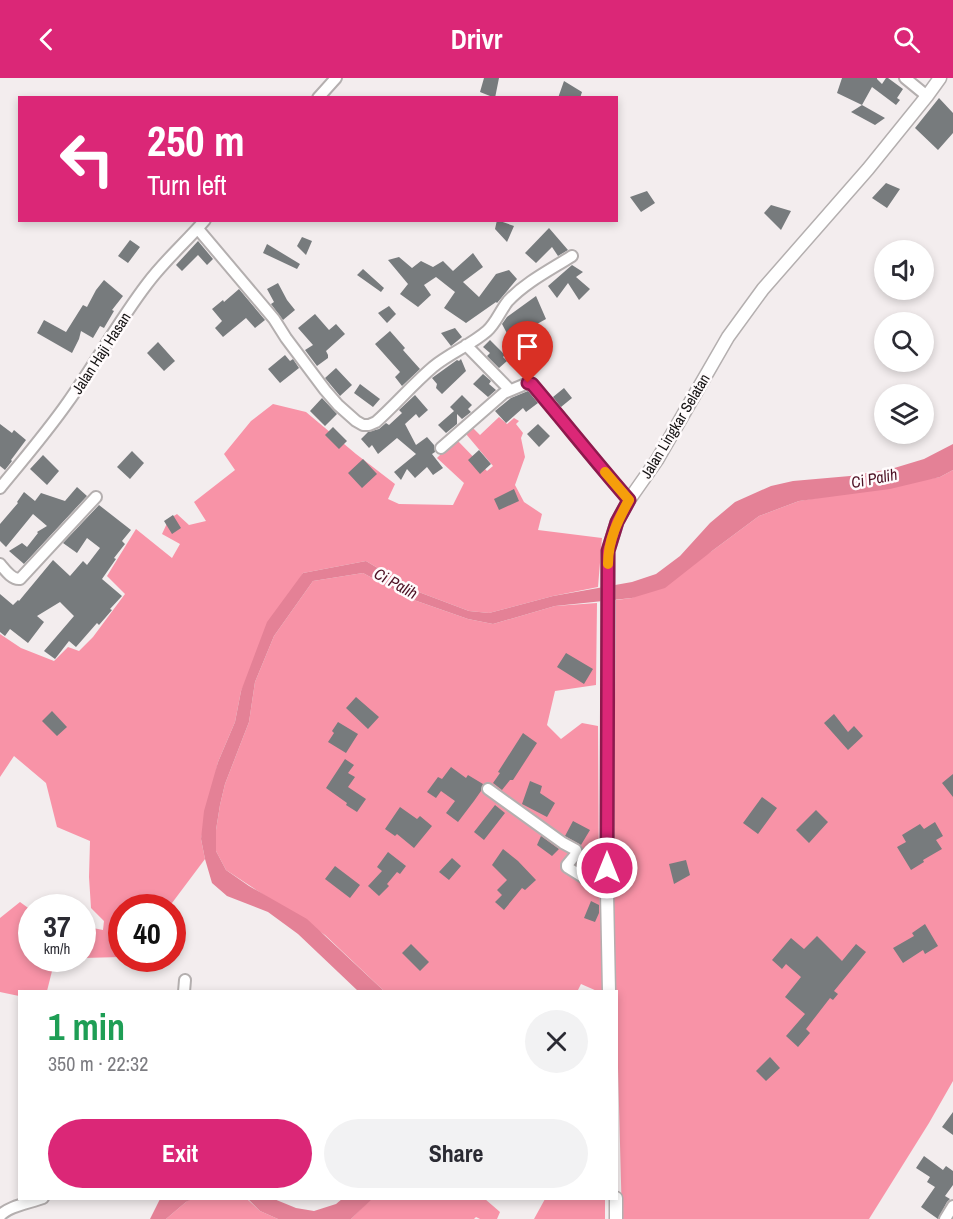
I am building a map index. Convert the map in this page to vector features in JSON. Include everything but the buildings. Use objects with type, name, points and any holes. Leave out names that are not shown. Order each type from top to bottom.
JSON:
[{"type":"street","points":[[320,96],[336,78]]},
{"type":"street","points":[[905,78],[927,96]]},
{"type":"street","name":"Jalan Lingkar Selatan","points":[[609,990],[608,551],[617,522],[629,500],[657,460],[728,337],[763,289],[868,169],[940,78]]},
{"type":"street","points":[[201,225],[274,319],[325,390],[356,421],[369,425],[376,422],[433,367],[452,353],[478,339],[497,320],[507,303],[520,290],[572,256]]},
{"type":"street","name":"Jalan Haji Hasan","points":[[0,488],[67,404],[146,285],[201,225]]},
{"type":"street","points":[[466,345],[510,390]]},
{"type":"street","points":[[441,448],[504,393],[526,383],[532,384],[629,500]]},
{"type":"street","points":[[0,564],[13,577],[17,579],[24,576],[96,497]]},
{"type":"street","points":[[488,789],[576,850],[577,853],[567,867],[607,892]]},
{"type":"street","points":[[0,1216],[10,1207],[37,1200]]},
{"type":"street","points":[[616,1200],[616,1219]]},
{"type":"street","points":[[945,1219],[953,1206]]},
{"type":"shaded area","points":[[273,404],[306,412],[395,484],[388,499],[399,504],[453,505],[464,483],[437,458],[456,439],[487,471],[493,466],[466,434],[473,428],[480,435],[499,417],[507,424],[514,418],[519,421],[516,424],[523,433],[521,438],[525,457],[515,485],[524,502],[542,514],[538,530],[602,538],[598,587],[489,613],[469,611],[416,591],[366,561],[303,573],[241,691],[235,722],[218,762],[201,839],[205,859],[179,894],[108,894],[108,957],[96,958],[96,929],[103,930],[104,921],[96,913],[96,894],[90,894],[90,841],[57,827],[46,783],[14,756],[0,777],[0,634],[21,648],[54,661],[68,647],[79,651],[93,637],[125,594],[107,576],[136,529],[172,558],[180,544],[162,534],[169,519],[177,514],[189,525],[206,521],[194,502],[235,470],[224,454],[251,421]]},
{"type":"shaded area","points":[[953,470],[953,1081],[869,1219],[622,1219],[618,990],[615,990],[613,903],[616,600],[632,598],[712,551],[759,516],[799,501],[940,477]]},
{"type":"shaded area","points":[[363,573],[411,599],[468,619],[493,624],[555,606],[597,603],[596,685],[555,691],[547,725],[561,739],[582,723],[598,726],[599,882],[604,990],[595,990],[581,984],[578,990],[383,990],[325,935],[226,870],[216,851],[216,830],[225,784],[249,722],[255,682],[274,636],[313,581]]},
{"type":"shaded area","points":[[18,904],[18,972],[52,972],[47,990],[18,990],[18,996],[0,992],[0,918]]},
{"type":"shaded area","points":[[189,1200],[248,1200],[260,1211],[278,1219],[166,1219]]},
{"type":"shaded area","points":[[370,1200],[486,1200],[500,1212],[497,1219],[476,1217],[474,1219],[351,1219]]},
{"type":"shaded area","points":[[544,1200],[605,1200],[605,1219],[534,1219]]},
{"type":"water","name":"Ci Palih","points":[[953,444],[953,470],[940,477],[890,489],[799,501],[759,516],[665,588],[632,598],[555,606],[493,624],[468,619],[411,599],[363,573],[313,581],[274,636],[255,682],[249,722],[225,784],[220,805],[216,830],[216,851],[226,870],[307,919],[383,990],[357,990],[298,934],[268,912],[227,896],[212,883],[201,839],[204,811],[218,762],[235,722],[241,691],[267,622],[303,573],[366,561],[416,591],[469,611],[489,613],[553,596],[632,582],[656,574],[680,556],[710,523],[735,502],[771,486],[793,481],[850,476],[891,469],[924,459]]},
{"type":"water","points":[[159,1200],[190,1200],[166,1219],[150,1219]]},
{"type":"water","points":[[249,1200],[276,1200],[296,1208],[314,1211],[336,1204],[341,1200],[371,1200],[351,1219],[278,1219],[260,1211]]},
{"type":"slow traffic","points":[[605,472],[629,500],[617,522],[608,551],[608,564]]},
{"type":"route","points":[[528,383],[532,384],[629,500],[617,522],[608,551],[607,868]]}]
